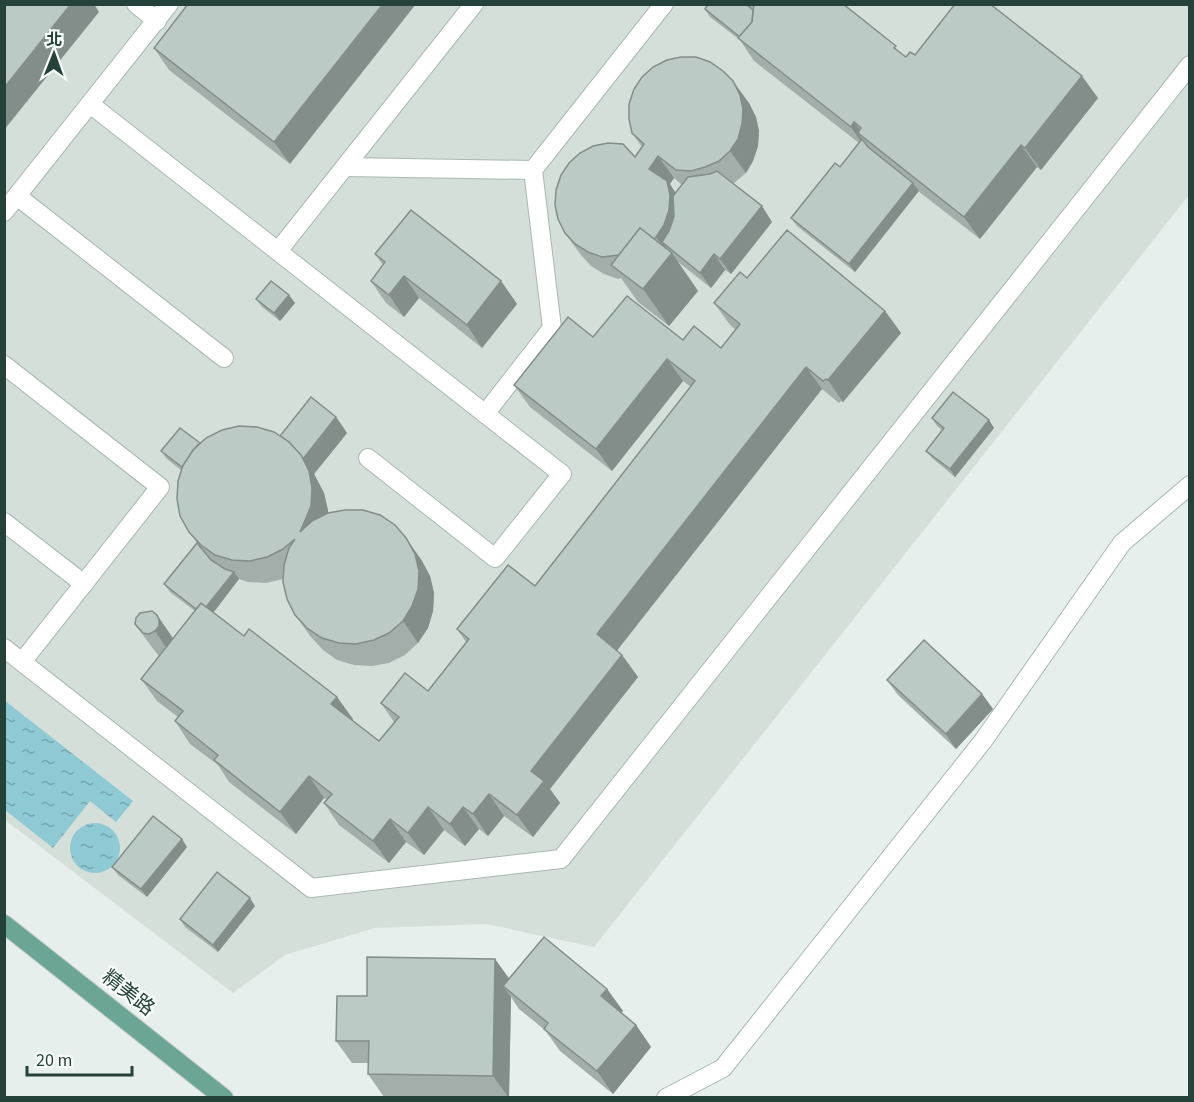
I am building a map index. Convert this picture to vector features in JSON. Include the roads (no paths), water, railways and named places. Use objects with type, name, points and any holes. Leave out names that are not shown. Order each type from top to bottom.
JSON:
[{"type":"main road","name":"精美路","points":[[4,924],[224,1098]]},
{"type":"street","points":[[136,4],[156,21]]},
{"type":"street","points":[[4,212],[169,4]]},
{"type":"street","points":[[278,251],[474,4]]},
{"type":"street","points":[[485,414],[552,328],[533,170],[664,4]]},
{"type":"street","points":[[4,648],[311,888],[561,859],[1190,65]]},
{"type":"street","points":[[90,104],[562,474],[495,558],[368,458]]},
{"type":"street","points":[[345,167],[533,170]]},
{"type":"street","points":[[17,196],[224,358]]},
{"type":"street","points":[[4,365],[160,487],[22,662]]},
{"type":"street","points":[[666,1098],[723,1068],[983,741],[1122,543],[1190,485]]},
{"type":"street","points":[[4,522],[84,584]]},
{"type":"water","points":[[4,700],[133,801],[116,822],[90,801],[53,848],[5,810]]},
{"type":"water","points":[[95,823],[113,830],[120,848],[113,866],[95,873],[77,866],[70,848],[77,830]]}]
